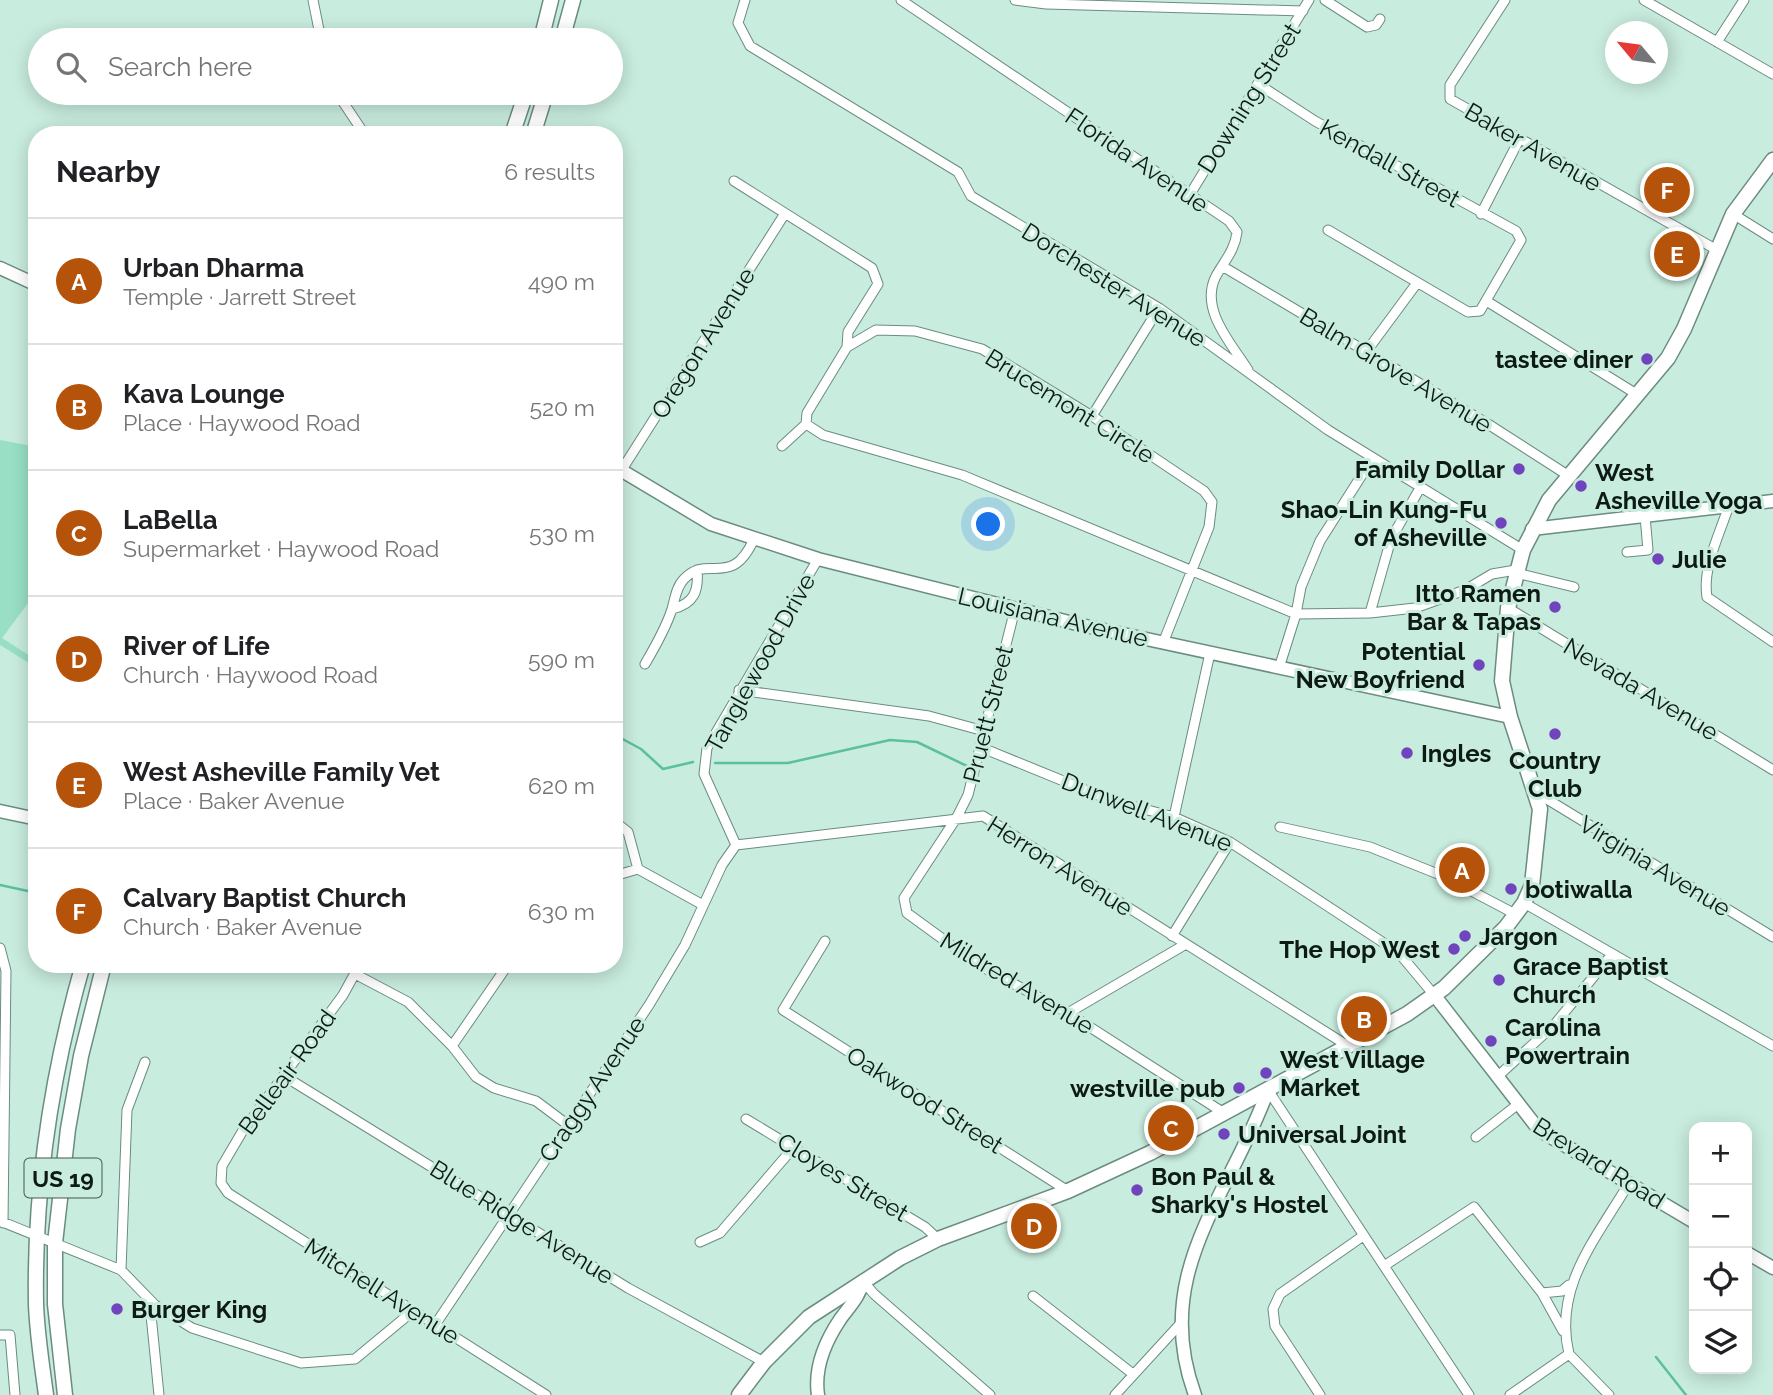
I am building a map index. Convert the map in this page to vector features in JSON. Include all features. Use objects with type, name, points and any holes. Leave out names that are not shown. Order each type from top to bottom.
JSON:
[{"type":"main road","points":[[544,28],[551,0]]},
{"type":"main road","points":[[565,28],[573,0]]},
{"type":"main road","points":[[515,126],[522,105]]},
{"type":"main road","points":[[536,126],[542,105]]},
{"type":"main road","points":[[739,1395],[764,1362],[809,1317],[863,1281],[938,1239],[1068,1191],[1150,1153],[1348,1046],[1435,996],[1520,909],[1536,867],[1540,809],[1538,793],[1510,717],[1502,662],[1508,608],[1523,550],[1532,529],[1569,476],[1676,346],[1733,214],[1773,160]]},
{"type":"main road","name":"US 19","points":[[46,1395],[36,1305],[38,1236],[59,1066],[81,973]]},
{"type":"main road","name":"US 19","points":[[65,1395],[55,1304],[55,1243],[68,1129],[81,1056],[102,973]]},
{"type":"street","points":[[313,0],[319,28]]},
{"type":"street","name":"Dorchester Avenue","points":[[745,0],[738,23],[750,46],[958,172],[971,196],[1159,308],[1372,459],[1523,550]]},
{"type":"street","name":"Florida Avenue","points":[[901,0],[1189,196],[1229,220],[1237,232],[1236,247],[1211,286],[1209,298],[1216,318],[1251,374]]},
{"type":"street","points":[[1015,0],[1046,4],[1303,11]]},
{"type":"street","name":"Downing Street","points":[[1189,196],[1309,0]]},
{"type":"street","points":[[1325,0],[1367,27],[1376,25],[1380,19]]},
{"type":"street","name":"Baker Avenue","points":[[1504,0],[1448,93],[1450,99],[1717,250]]},
{"type":"street","points":[[1644,0],[1773,74]]},
{"type":"street","points":[[1717,42],[1744,0]]},
{"type":"street","name":"Kendall Street","points":[[1258,84],[1315,121],[1516,231],[1521,240],[1488,302]]},
{"type":"street","points":[[345,105],[359,126]]},
{"type":"street","points":[[1481,214],[1519,140]]},
{"type":"street","points":[[734,181],[872,268],[877,275],[878,284],[848,332],[847,347]]},
{"type":"street","points":[[1733,214],[1773,239]]},
{"type":"street","name":"Oregon Avenue","points":[[623,460],[784,215]]},
{"type":"street","points":[[1328,230],[1468,312],[1480,311],[1488,302],[1638,395]]},
{"type":"street","name":"Balm Grove Avenue","points":[[1222,266],[1569,476]]},
{"type":"street","points":[[0,268],[28,281]]},
{"type":"street","points":[[1366,352],[1417,283]]},
{"type":"street","points":[[1092,416],[1159,308]]},
{"type":"street","name":"Brucemont Circle","points":[[806,424],[807,413],[847,347],[876,330],[897,329],[982,349],[1092,416],[1203,491],[1212,502],[1209,527],[1163,643]]},
{"type":"street","points":[[782,446],[806,424],[823,435],[962,475],[1296,614],[1370,614],[1428,605],[1492,574],[1516,572],[1574,587]]},
{"type":"street","points":[[1279,668],[1296,614],[1301,587],[1320,541],[1372,459]]},
{"type":"street","name":"Louisiana Avenue","points":[[623,471],[711,524],[818,559],[1163,643],[1510,717]]},
{"type":"street","points":[[1370,614],[1391,539],[1420,488]]},
{"type":"street","points":[[1532,529],[1773,501]]},
{"type":"street","points":[[1729,505],[1710,563],[1705,585],[1707,597],[1773,642]]},
{"type":"street","points":[[1627,552],[1648,550],[1645,516]]},
{"type":"street","points":[[645,664],[672,609],[675,594],[683,579],[697,570],[735,567],[747,556],[754,539]]},
{"type":"street","name":"Tanglewood Drive","points":[[736,845],[704,774],[707,748],[818,559]]},
{"type":"street","points":[[672,609],[690,602],[696,593],[697,570]]},
{"type":"street","name":"Nevada Avenue","points":[[1508,608],[1773,770]]},
{"type":"street","name":"Pruett Street","points":[[957,817],[968,795],[1015,609]]},
{"type":"street","points":[[1174,817],[1210,653]]},
{"type":"street","points":[[739,690],[929,716],[984,731]]},
{"type":"street","name":"Dunwell Avenue","points":[[980,747],[1110,800],[1174,817],[1230,842],[1399,953],[1435,996]]},
{"type":"street","name":"Virginia Avenue","points":[[1538,793],[1773,937]]},
{"type":"street","points":[[0,811],[28,817]]},
{"type":"street","name":"Herron Avenue","points":[[736,845],[983,816],[1348,1046]]},
{"type":"street","name":"Mildred Avenue","points":[[957,817],[904,898],[907,914],[977,964],[1068,1013],[1224,1113]]},
{"type":"street","points":[[1280,827],[1370,847],[1520,909],[1612,954],[1773,1046]]},
{"type":"street","points":[[623,828],[628,832],[638,869]]},
{"type":"street","points":[[1172,936],[1230,842]]},
{"type":"street","name":"Craggy Avenue","points":[[435,1325],[678,957],[722,864],[736,845]]},
{"type":"street","points":[[623,873],[638,869],[703,905]]},
{"type":"street","name":"Oakwood Street","points":[[825,941],[783,1010],[1068,1191]]},
{"type":"street","points":[[1068,1013],[1186,944]]},
{"type":"street","points":[[0,948],[6,971],[2,1077],[2,1222],[121,1270],[155,1306],[192,1328],[301,1363],[355,1359],[413,1311]]},
{"type":"street","points":[[1497,1077],[1555,1024],[1612,954]]},
{"type":"street","points":[[452,1046],[499,973]]},
{"type":"street","points":[[355,974],[408,1002],[452,1046],[476,1077],[494,1088],[536,1101],[568,1125]]},
{"type":"street","name":"Belleair Road","points":[[221,1183],[222,1166],[242,1132],[355,974]]},
{"type":"street","name":"Brevard Road","points":[[1435,996],[1539,1130],[1689,1219]]},
{"type":"street","points":[[121,1270],[127,1110],[145,1062]]},
{"type":"street","name":"Blue Ridge Avenue","points":[[284,1076],[628,1288],[764,1362]]},
{"type":"street","points":[[1268,1090],[1469,1395]]},
{"type":"street","points":[[1195,1395],[1186,1362],[1181,1323],[1187,1271],[1203,1225],[1258,1118],[1268,1090]]},
{"type":"street","points":[[1476,1137],[1517,1105]]},
{"type":"street","name":"Cloyes Street","points":[[746,1119],[925,1227],[938,1239]]},
{"type":"street","points":[[699,1242],[720,1233],[794,1147]]},
{"type":"street","name":"Mitchell Avenue","points":[[221,1183],[228,1193],[546,1395]]},
{"type":"street","points":[[1542,1293],[1562,1291],[1569,1285],[1629,1183]]},
{"type":"street","points":[[1384,1266],[1474,1207],[1542,1293],[1563,1331],[1569,1354],[1609,1395]]},
{"type":"street","points":[[1320,1395],[1275,1326],[1273,1309],[1280,1293],[1363,1236]]},
{"type":"street","points":[[1752,1256],[1773,1268]]},
{"type":"street","points":[[818,1395],[820,1359],[839,1322],[860,1294],[863,1281]]},
{"type":"street","points":[[863,1281],[874,1294],[990,1395]]},
{"type":"street","points":[[1563,1331],[1569,1285]]},
{"type":"street","points":[[1033,1296],[1133,1374]]},
{"type":"street","points":[[155,1306],[151,1315],[159,1395]]},
{"type":"street","points":[[1115,1395],[1181,1323]]},
{"type":"street","points":[[5,1335],[15,1395]]},
{"type":"street","points":[[1510,1395],[1569,1354]]},
{"type":"green space","points":[[0,440],[28,445],[28,603],[2,638],[28,655],[28,662],[0,645]]},
{"type":"waterway","points":[[623,739],[641,749],[663,769],[693,762]]},
{"type":"waterway","points":[[715,763],[788,763],[890,740],[917,742],[969,767]]},
{"type":"waterway","points":[[0,885],[28,891]]},
{"type":"waterway","points":[[1656,1357],[1686,1395]]},
{"type":"place","name":"Calvary Baptist Church","points":[[1667,190]]},
{"type":"place","name":"West Asheville Family Vet","points":[[1677,254]]},
{"type":"place","name":"tastee diner","points":[[1647,359]]},
{"type":"place","name":"Family Dollar","points":[[1519,469]]},
{"type":"place","name":"West Asheville Yoga","points":[[1581,486]]},
{"type":"place","name":"Shao-Lin Kung-Fu of Asheville","points":[[1501,523]]},
{"type":"place","name":"Julie","points":[[1658,559]]},
{"type":"place","name":"Itto Ramen Bar & Tapas","points":[[1555,607]]},
{"type":"place","name":"Potential New Boyfriend","points":[[1479,665]]},
{"type":"place","name":"Country Club","points":[[1555,734]]},
{"type":"place","name":"Ingles","points":[[1407,753]]},
{"type":"place","name":"Urban Dharma","points":[[1462,870]]},
{"type":"place","name":"botiwalla","points":[[1511,889]]},
{"type":"place","name":"Jargon","points":[[1465,936]]},
{"type":"place","name":"The Hop West","points":[[1454,949]]},
{"type":"place","name":"Grace Baptist Church","points":[[1499,980]]},
{"type":"place","name":"Kava Lounge","points":[[1364,1019]]},
{"type":"place","name":"Carolina Powertrain","points":[[1491,1041]]},
{"type":"place","name":"West Village Market","points":[[1266,1073]]},
{"type":"place","name":"westville pub","points":[[1239,1088]]},
{"type":"place","name":"LaBella","points":[[1171,1128]]},
{"type":"place","name":"Universal Joint","points":[[1224,1134]]},
{"type":"place","name":"Bon Paul & Sharky's Hostel","points":[[1137,1190]]},
{"type":"place","name":"River of Life","points":[[1034,1226]]},
{"type":"place","name":"Burger King","points":[[117,1309]]}]
